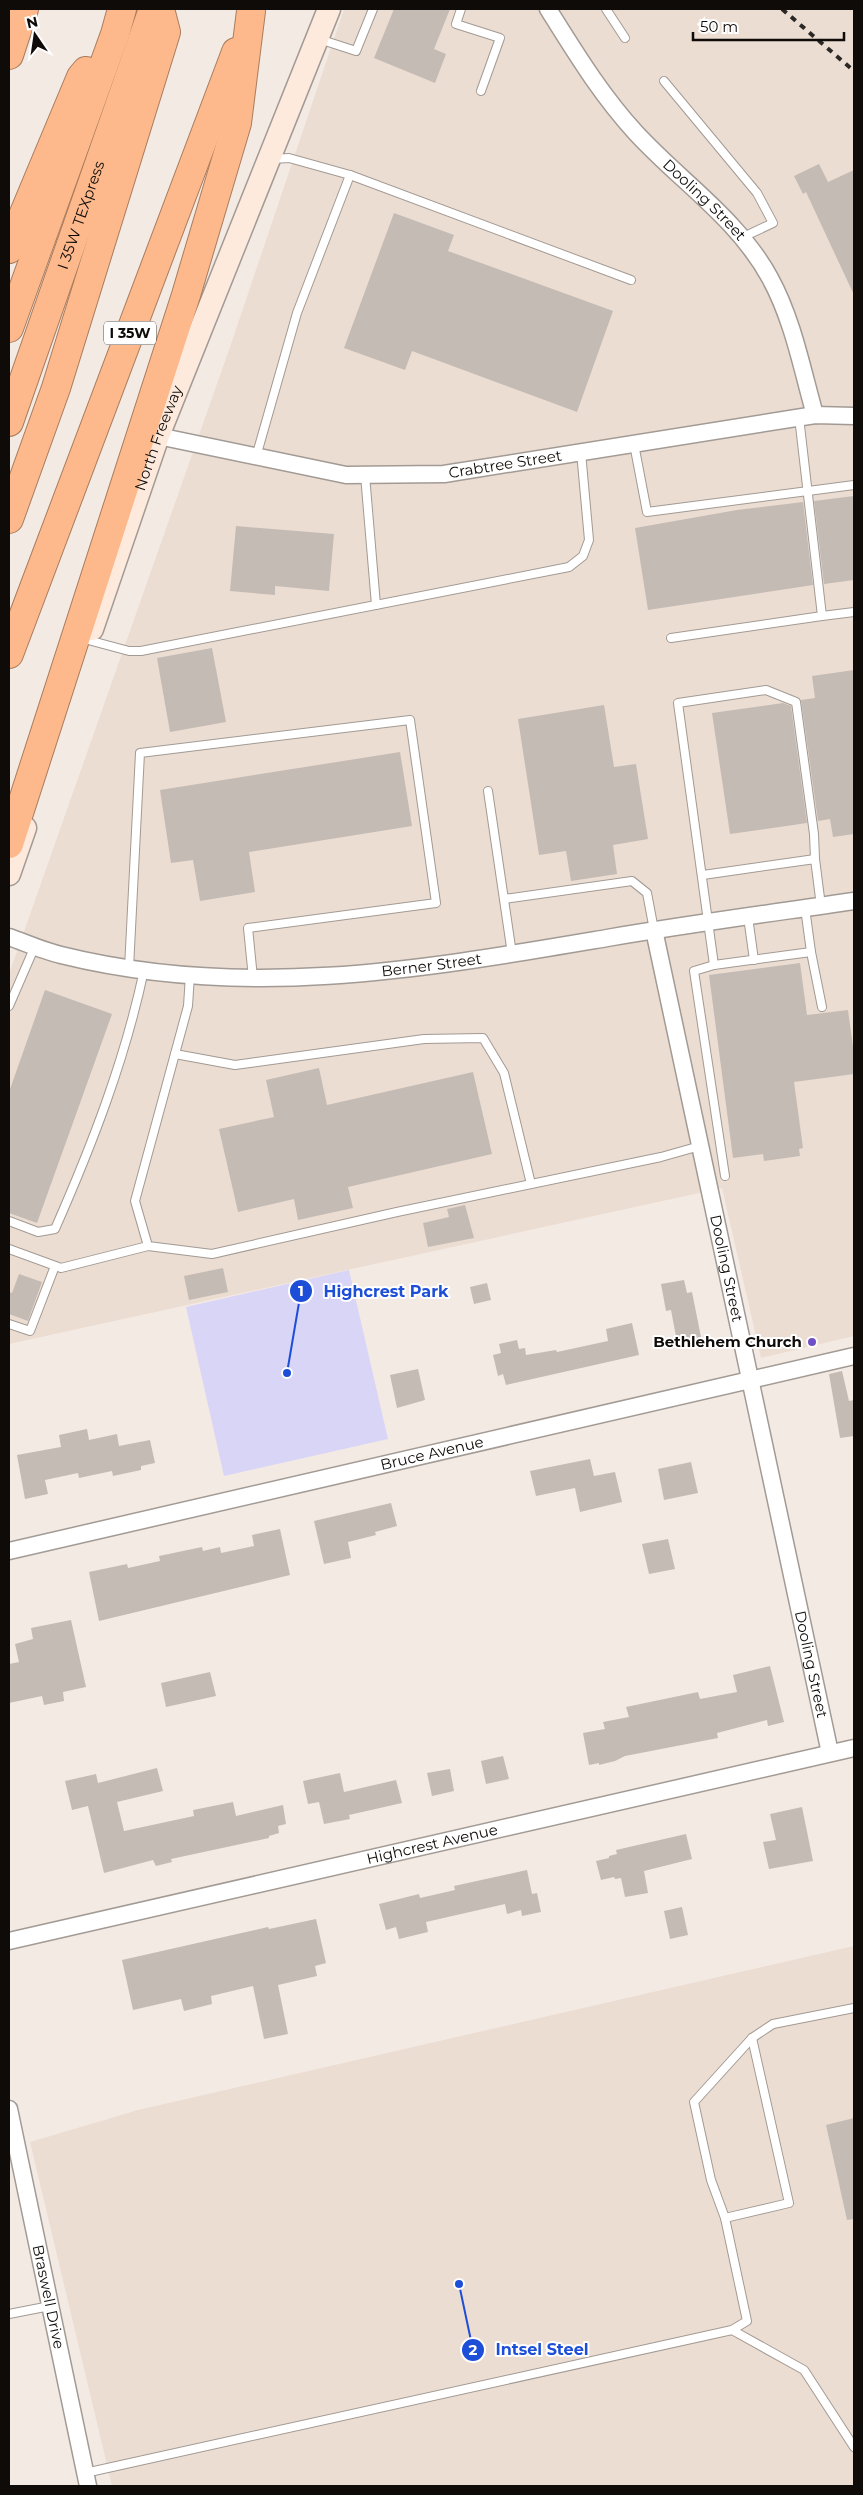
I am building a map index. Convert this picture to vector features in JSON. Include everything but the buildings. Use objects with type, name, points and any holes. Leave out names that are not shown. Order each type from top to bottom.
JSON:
[{"type":"highway","points":[[9,55],[24,9]]},
{"type":"highway","name":"I 35W TEXpress","points":[[9,422],[153,9]]},
{"type":"highway","points":[[9,519],[56,388],[166,32],[160,9]]},
{"type":"highway","points":[[9,844],[183,304],[237,123],[251,10]]},
{"type":"highway","name":"I 35W","points":[[9,654],[251,10]]},
{"type":"highway","points":[[9,249],[80,77],[118,21]]},
{"type":"highway","name":"I 35W TEXpress","points":[[9,328],[118,21]]},
{"type":"main road","name":"North Freeway","points":[[9,874],[158,436],[329,9]]},
{"type":"street","name":"Dooling Street","points":[[548,9],[594,82],[636,133],[717,211],[741,238],[769,276],[784,307],[807,416]]},
{"type":"street","name":"Crabtree Street","points":[[158,436],[346,475],[444,474],[807,416],[854,416]]},
{"type":"street","name":"Berner Street","points":[[9,936],[60,955],[137,969],[190,975],[253,978],[349,976],[450,964],[654,930],[854,901]]},
{"type":"street","name":"Dooling Street","points":[[654,930],[830,1753]]},
{"type":"street","name":"Bruce Avenue","points":[[9,1552],[854,1356]]},
{"type":"street","name":"Highcrest Avenue","points":[[9,1941],[854,1748]]},
{"type":"street","name":"Braswell Drive","points":[[9,2109],[87,2479]]},
{"type":"lane","points":[[317,39],[356,50],[373,9]]},
{"type":"lane","points":[[461,9],[456,24],[500,38],[481,91]]},
{"type":"lane","points":[[606,9],[625,38]]},
{"type":"lane","points":[[664,81],[757,194],[773,222],[741,238]]},
{"type":"lane","points":[[269,159],[289,158],[350,175],[632,280]]},
{"type":"lane","points":[[256,457],[297,314],[350,175]]},
{"type":"lane","points":[[807,416],[807,491],[822,616]]},
{"type":"lane","points":[[634,444],[647,512],[854,485]]},
{"type":"lane","points":[[88,640],[129,651],[141,651],[569,567],[583,556],[589,540],[581,452]]},
{"type":"lane","points":[[365,475],[376,605]]},
{"type":"lane","points":[[671,638],[854,612]]},
{"type":"lane","points":[[714,965],[710,922],[678,703],[766,690],[796,702],[814,834],[815,859],[810,952],[822,1006]]},
{"type":"lane","points":[[9,1221],[38,1232],[56,1229],[105,1107],[134,1017],[137,969],[140,753],[410,720],[436,902],[248,928],[253,978]]},
{"type":"lane","points":[[488,791],[512,954]]},
{"type":"lane","points":[[703,875],[815,859]]},
{"type":"lane","points":[[504,899],[632,881],[647,893],[654,930]]},
{"type":"lane","points":[[748,917],[754,960]]},
{"type":"lane","points":[[9,1006],[35,946]]},
{"type":"lane","points":[[725,1176],[694,971],[714,965],[810,952]]},
{"type":"lane","points":[[148,1246],[135,1201],[188,1006],[190,975]]},
{"type":"lane","points":[[175,1054],[235,1065],[424,1039],[483,1038],[504,1073],[531,1184]]},
{"type":"lane","points":[[9,1248],[61,1268],[148,1246],[212,1254],[661,1157],[700,1146]]},
{"type":"lane","points":[[9,1324],[30,1331],[55,1266]]},
{"type":"lane","points":[[87,2479],[732,2330],[747,2320],[725,2218],[711,2180],[694,2102],[752,2038],[773,2024],[854,2008]]},
{"type":"lane","points":[[725,2218],[789,2203],[752,2038]]},
{"type":"lane","points":[[9,2314],[50,2306]]},
{"type":"lane","points":[[732,2330],[804,2370],[854,2447]]},
{"type":"shaded area","points":[[344,9],[854,9],[854,1336],[761,1358],[722,1188],[9,1344],[9,974],[230,347]]},
{"type":"shaded area","points":[[349,1270],[388,1439],[224,1476],[186,1307]]},
{"type":"shaded area","points":[[854,1946],[854,2486],[112,2486],[30,2142],[138,2110]]},
{"type":"railway","points":[[782,9],[854,71]]},
{"type":"place","name":"Bethlehem Church","points":[[812,1342]]},
{"type":"place","name":"Highcrest Park","points":[[287,1373]]},
{"type":"place","name":"Intsel Steel","points":[[459,2284]]}]
